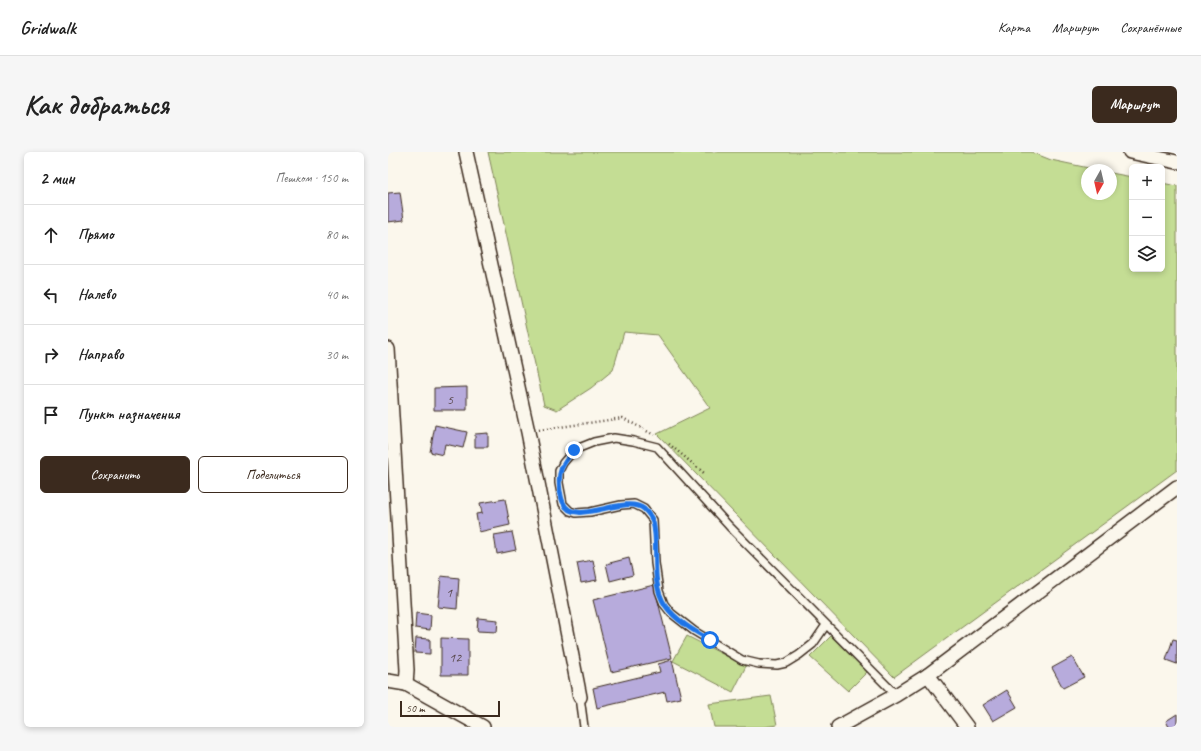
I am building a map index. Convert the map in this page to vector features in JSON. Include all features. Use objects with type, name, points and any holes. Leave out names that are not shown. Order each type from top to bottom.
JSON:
[{"type":"street","points":[[466,152],[528,432],[580,697]]},
{"type":"street","points":[[1130,152],[1177,162]]},
{"type":"street","points":[[388,349],[407,662],[406,684]]},
{"type":"street","points":[[838,727],[896,695],[928,675],[1177,488]]},
{"type":"street","points":[[928,675],[968,727]]},
{"type":"street","points":[[388,680],[406,684],[483,727]]},
{"type":"lane","points":[[826,625],[813,644],[786,663],[777,665],[759,664],[742,660],[694,631],[671,612],[664,604],[659,591],[655,563],[653,520],[644,509],[634,504],[621,505],[590,512],[576,513],[570,511],[563,504],[559,483],[559,471],[563,463],[574,450],[594,442],[614,438],[657,447],[729,526],[896,695]]},
{"type":"lane","points":[[580,697],[584,727]]},
{"type":"green space","points":[[488,152],[1031,152],[1051,160],[1081,166],[1081,200],[1117,200],[1117,174],[1129,176],[1129,272],[1165,272],[1165,184],[1177,186],[1177,470],[894,677],[657,434],[710,408],[658,335],[624,332],[613,370],[591,388],[557,410],[544,405]]},
{"type":"green space","points":[[687,636],[746,666],[733,692],[673,661]]},
{"type":"green space","points":[[831,636],[868,671],[848,691],[810,657]]},
{"type":"green space","points":[[771,696],[777,725],[764,727],[714,727],[709,704]]},
{"type":"building","points":[[400,192],[404,220],[388,222],[388,193]]},
{"type":"building","points":[[467,387],[467,410],[434,410],[434,388]]},
{"type":"building","points":[[435,425],[467,432],[463,448],[445,444],[443,455],[430,452]]},
{"type":"building","points":[[488,433],[488,447],[475,447],[475,434]]},
{"type":"building","points":[[505,499],[510,525],[479,532],[476,514],[482,513],[480,503]]},
{"type":"building","points":[[512,532],[516,550],[497,554],[494,535]]},
{"type":"building","points":[[629,558],[633,575],[610,581],[606,564]]},
{"type":"building","points":[[593,560],[597,580],[581,583],[577,563]]},
{"type":"building","points":[[441,576],[459,578],[457,609],[438,607]]},
{"type":"building","points":[[654,585],[672,658],[611,672],[593,600]]},
{"type":"building","points":[[416,613],[431,615],[430,630],[415,628]]},
{"type":"building","points":[[478,618],[498,620],[497,632],[477,631]]},
{"type":"building","points":[[416,638],[430,639],[430,654],[415,653]]},
{"type":"building","points":[[441,638],[468,639],[468,675],[441,675]]},
{"type":"building","points":[[1173,639],[1177,640],[1177,664],[1166,660]]},
{"type":"building","points":[[1072,657],[1084,677],[1063,688],[1052,668]]},
{"type":"building","points":[[672,660],[681,698],[667,701],[665,692],[597,708],[593,688],[660,672],[658,664]]},
{"type":"building","points":[[1007,690],[1017,707],[993,721],[983,705]]},
{"type":"building","points":[[1177,714],[1177,727],[1169,727],[1166,721]]},
{"type":"route","points":[[574,450],[563,463],[559,471],[559,483],[563,504],[570,511],[576,513],[634,504],[644,509],[653,520],[655,563],[659,591],[664,604],[671,612],[694,631],[710,640]]}]
